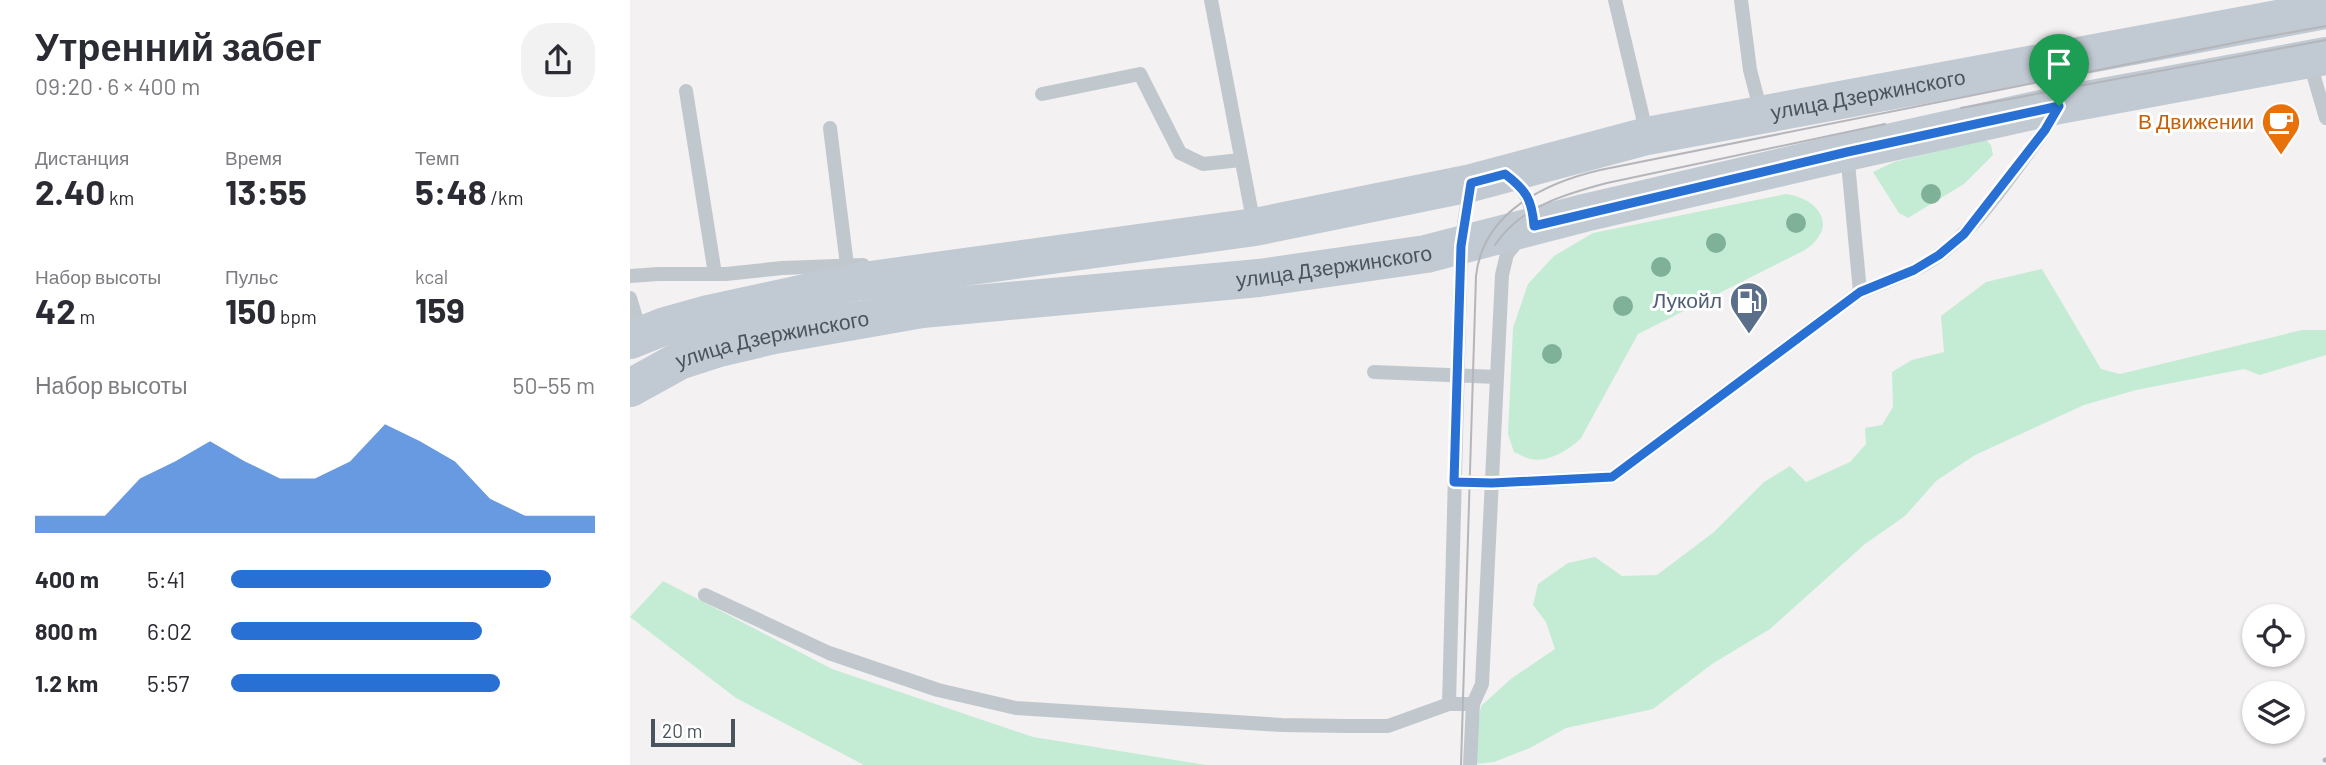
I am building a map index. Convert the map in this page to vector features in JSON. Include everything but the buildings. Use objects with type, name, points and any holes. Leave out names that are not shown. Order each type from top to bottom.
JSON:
[{"type":"main road","name":"улица Дзержинского","points":[[636,338],[708,314],[784,296],[856,282],[992,262],[1255,227],[1488,178],[1647,136],[2321,7]]},
{"type":"main road","name":"улица Дзержинского","points":[[630,388],[679,361],[719,348],[836,323],[922,309],[1259,278],[1426,254],[1847,152],[2059,106],[2317,57]]},
{"type":"lane","points":[[1211,0],[1255,227]]},
{"type":"lane","points":[[1615,0],[1647,136]]},
{"type":"lane","points":[[1741,0],[1749,70],[1762,113]]},
{"type":"lane","points":[[2317,57],[2326,118]]},
{"type":"lane","points":[[1042,94],[1140,74],[1180,153],[1203,164],[1241,160]]},
{"type":"lane","points":[[686,91],[715,274]]},
{"type":"lane","points":[[1454,482],[1492,483],[1612,477],[1860,292],[1914,270],[1939,255],[1964,234],[2045,130],[2059,106]]},
{"type":"lane","points":[[830,128],[847,265]]},
{"type":"lane","points":[[1847,152],[1860,292]]},
{"type":"lane","points":[[1449,704],[1461,246],[1488,178],[1521,186],[1533,210],[1534,226],[1517,240],[1507,254],[1502,275],[1482,684],[1473,704],[1470,765]]},
{"type":"lane","points":[[630,276],[715,274],[847,265],[992,262]]},
{"type":"lane","points":[[630,298],[636,338]]},
{"type":"lane","points":[[1374,373],[1497,377]]},
{"type":"lane","points":[[705,595],[829,653],[938,690],[1016,708],[1282,725],[1388,726],[1449,704],[1473,704]]},
{"type":"green space","points":[[1985,139],[1991,145],[1993,155],[1964,184],[1908,218],[1899,213],[1873,172],[1894,162]]},
{"type":"green space","points":[[1786,194],[1808,202],[1821,215],[1821,232],[1815,241],[1805,250],[1638,334],[1581,438],[1570,447],[1551,457],[1537,460],[1514,452],[1508,434],[1513,328],[1528,284],[1554,256],[1593,233]]},
{"type":"green space","points":[[2042,269],[2101,369],[2120,374],[2302,330],[2326,330],[2326,355],[2260,375],[2244,369],[2136,390],[2084,405],[1975,455],[1936,481],[1905,516],[1865,544],[1770,629],[1712,664],[1653,709],[1566,728],[1530,748],[1494,762],[1475,764],[1474,747],[1481,706],[1512,678],[1555,649],[1546,622],[1533,605],[1538,584],[1568,563],[1595,557],[1622,576],[1657,575],[1714,532],[1764,482],[1790,466],[1806,482],[1850,462],[1866,444],[1865,428],[1882,425],[1893,407],[1892,372],[1912,360],[1944,352],[1941,316],[1986,282]]},
{"type":"green space","points":[[663,581],[832,669],[1033,737],[1206,765],[864,765],[736,698],[630,617]]},
{"type":"tram line","points":[[1461,765],[1476,276],[1481,254],[1491,234],[1520,204],[1558,183],[1600,170],[2326,26]]},
{"type":"tram line","points":[[1961,108],[2326,40]]},
{"type":"tram line","points":[[1495,245],[1505,232],[1530,212],[1575,192],[1885,124]]},
{"type":"place","name":"В Движении","points":[[2281,156]]},
{"type":"place","name":"Лукойл","points":[[1749,335]]},
{"type":"route","points":[[2059,106],[2045,130],[1964,234],[1939,255],[1914,270],[1860,292],[1612,477],[1492,483],[1454,482],[1461,246],[1471,183],[1505,174],[1521,186],[1528,198],[1533,210],[1534,226],[1847,152],[2059,106]]}]
